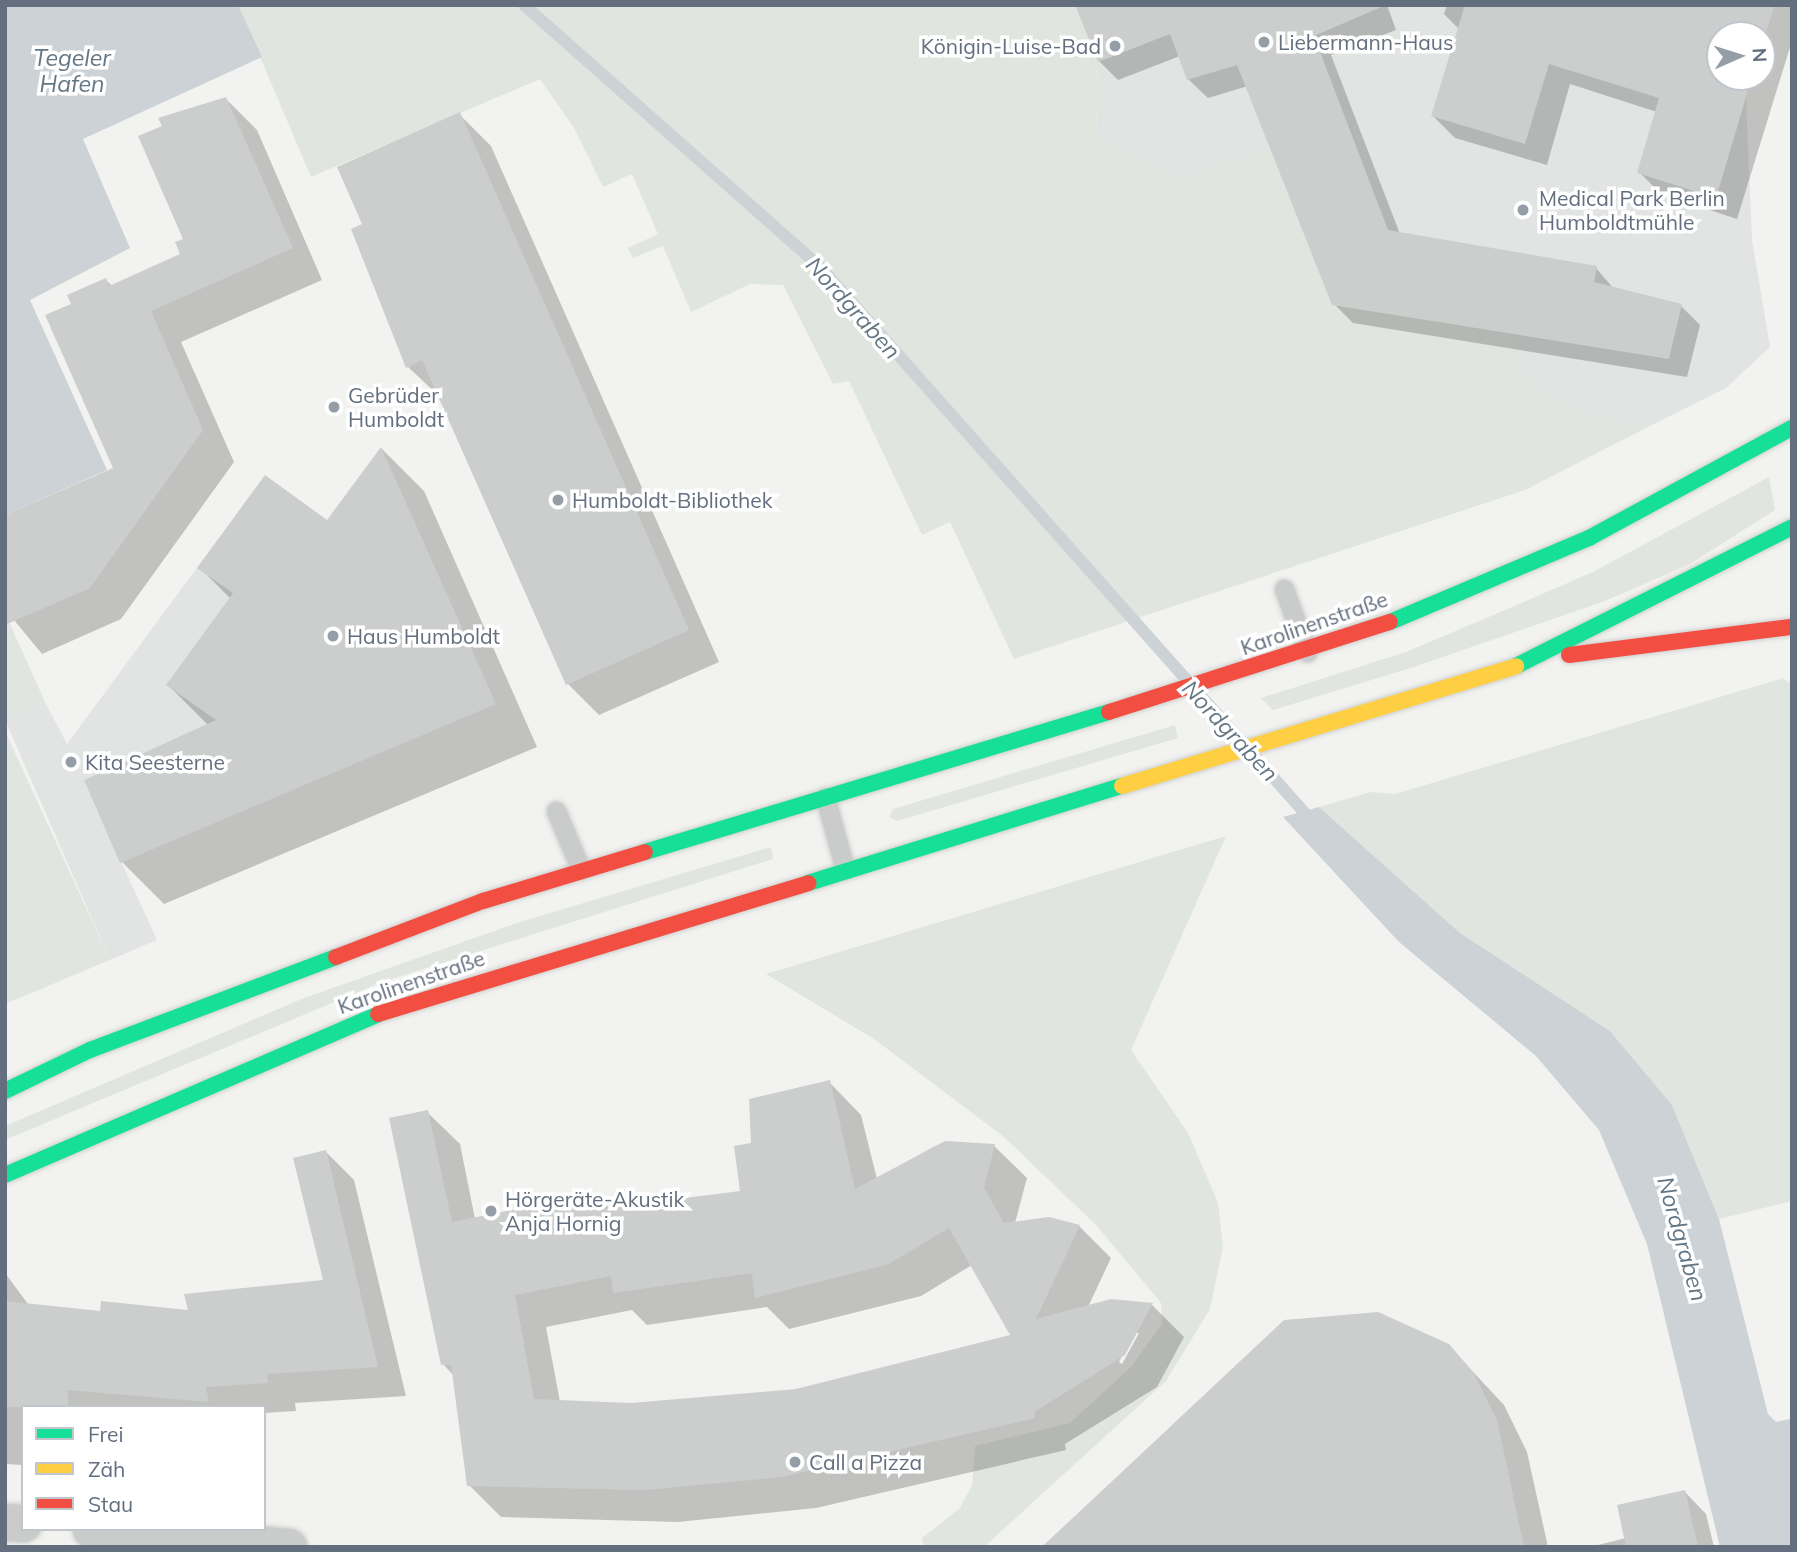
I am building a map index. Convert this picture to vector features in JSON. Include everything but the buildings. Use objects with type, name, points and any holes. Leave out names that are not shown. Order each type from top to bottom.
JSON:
[{"type":"main road","name":"Karolinenstraße","points":[[5,1091],[138,1031],[581,870],[1307,652],[1589,538],[1792,428]]},
{"type":"main road","name":"Karolinenstraße","points":[[5,1175],[375,1016],[845,869],[1542,658],[1792,527]]},
{"type":"main road","points":[[1542,658],[1792,627]]},
{"type":"street","points":[[113,1531],[288,1547]]},
{"type":"lane","points":[[1284,589],[1307,652]]},
{"type":"lane","points":[[825,797],[845,869]]},
{"type":"lane","points":[[556,811],[581,870]]},
{"type":"shaded area","points":[[238,5],[1075,5],[1098,62],[1096,134],[1185,180],[1268,146],[1332,304],[1513,336],[1515,359],[1530,388],[1558,405],[1648,427],[1525,490],[1014,659],[950,522],[922,535],[849,381],[833,384],[783,285],[750,284],[691,312],[663,246],[633,258],[628,248],[658,234],[632,174],[603,187],[574,128],[540,79],[311,177]]},
{"type":"shaded area","name":"Medical Park Berlin Humboldtmühle","points":[[1075,5],[1775,5],[1770,21],[1706,21],[1706,91],[1748,91],[1746,98],[1752,240],[1770,347],[1726,388],[1648,427],[1558,405],[1530,388],[1515,359],[1332,305],[1185,180],[1096,134],[1098,62]]},
{"type":"shaded area","points":[[1769,477],[1775,510],[1690,564],[1605,601],[1411,668],[1273,710],[1261,698],[1406,652],[1593,572]]},
{"type":"shaded area","name":"Kita Seesterne","points":[[210,550],[304,681],[84,780],[157,940],[110,960],[5,720],[45,702],[67,744]]},
{"type":"shaded area","points":[[5,613],[45,702],[5,720]]},
{"type":"shaded area","points":[[1783,678],[1792,685],[1792,1201],[1719,1219],[1672,1105],[1610,1031],[1460,933],[1319,807],[1371,792],[1395,794]]},
{"type":"shaded area","points":[[1175,725],[1178,738],[897,821],[889,817],[893,809]]},
{"type":"shaded area","points":[[5,731],[110,960],[5,1004]]},
{"type":"shaded area","points":[[1226,836],[1131,1050],[1188,1133],[1218,1203],[1223,1247],[1210,1309],[1166,1381],[984,1547],[923,1547],[922,1538],[960,1508],[972,1485],[975,1446],[1070,1423],[1131,1367],[1162,1324],[1161,1303],[1096,1225],[1004,1137],[874,1039],[766,974]]},
{"type":"shaded area","points":[[771,847],[773,859],[382,982],[5,1140],[5,1126],[304,998],[520,922]]},
{"type":"water","name":"Tegeler Hafen","points":[[5,5],[238,5],[262,57],[83,139],[130,248],[30,300],[107,470],[5,515]]},
{"type":"water","points":[[1319,807],[1460,933],[1610,1031],[1672,1105],[1719,1219],[1768,1414],[1776,1422],[1790,1419],[1792,1547],[1720,1547],[1647,1244],[1599,1130],[1536,1056],[1399,942],[1283,817]]},
{"type":"waterway","name":"Nordgraben","points":[[524,5],[822,269],[1304,812]]},
{"type":"traffic: fast","points":[[1390,622],[1589,538],[1792,428]]},
{"type":"traffic: fast","points":[[1516,666],[1792,527]]},
{"type":"traffic: fast","points":[[645,852],[1109,712]]},
{"type":"traffic: fast","points":[[808,883],[1122,786]]},
{"type":"traffic: fast","points":[[5,1091],[90,1050],[336,957]]},
{"type":"traffic: fast","points":[[5,1175],[378,1014]]},
{"type":"traffic: slow","points":[[1122,786],[1516,666]]},
{"type":"traffic: jam","points":[[1109,712],[1390,622]]},
{"type":"traffic: jam","points":[[1569,655],[1792,627]]},
{"type":"traffic: jam","points":[[336,957],[483,901],[645,852]]},
{"type":"traffic: jam","points":[[378,1014],[808,883]]},
{"type":"place","name":"Liebermann-Haus","points":[[1264,42]]},
{"type":"place","name":"Königin-Luise-Bad","points":[[1115,46]]},
{"type":"place","name":"Medical Park Berlin Humboldtmühle","points":[[1523,210]]},
{"type":"place","name":"Gebrüder Humboldt","points":[[334,407]]},
{"type":"place","name":"Humboldt-Bibliothek","points":[[558,500]]},
{"type":"place","name":"Haus Humboldt","points":[[333,636]]},
{"type":"place","name":"Kita Seesterne","points":[[71,762]]},
{"type":"place","name":"Hörgeräte-Akustik Anja Hornig","points":[[491,1211]]},
{"type":"place","name":"Call a Pizza","points":[[795,1462]]}]
